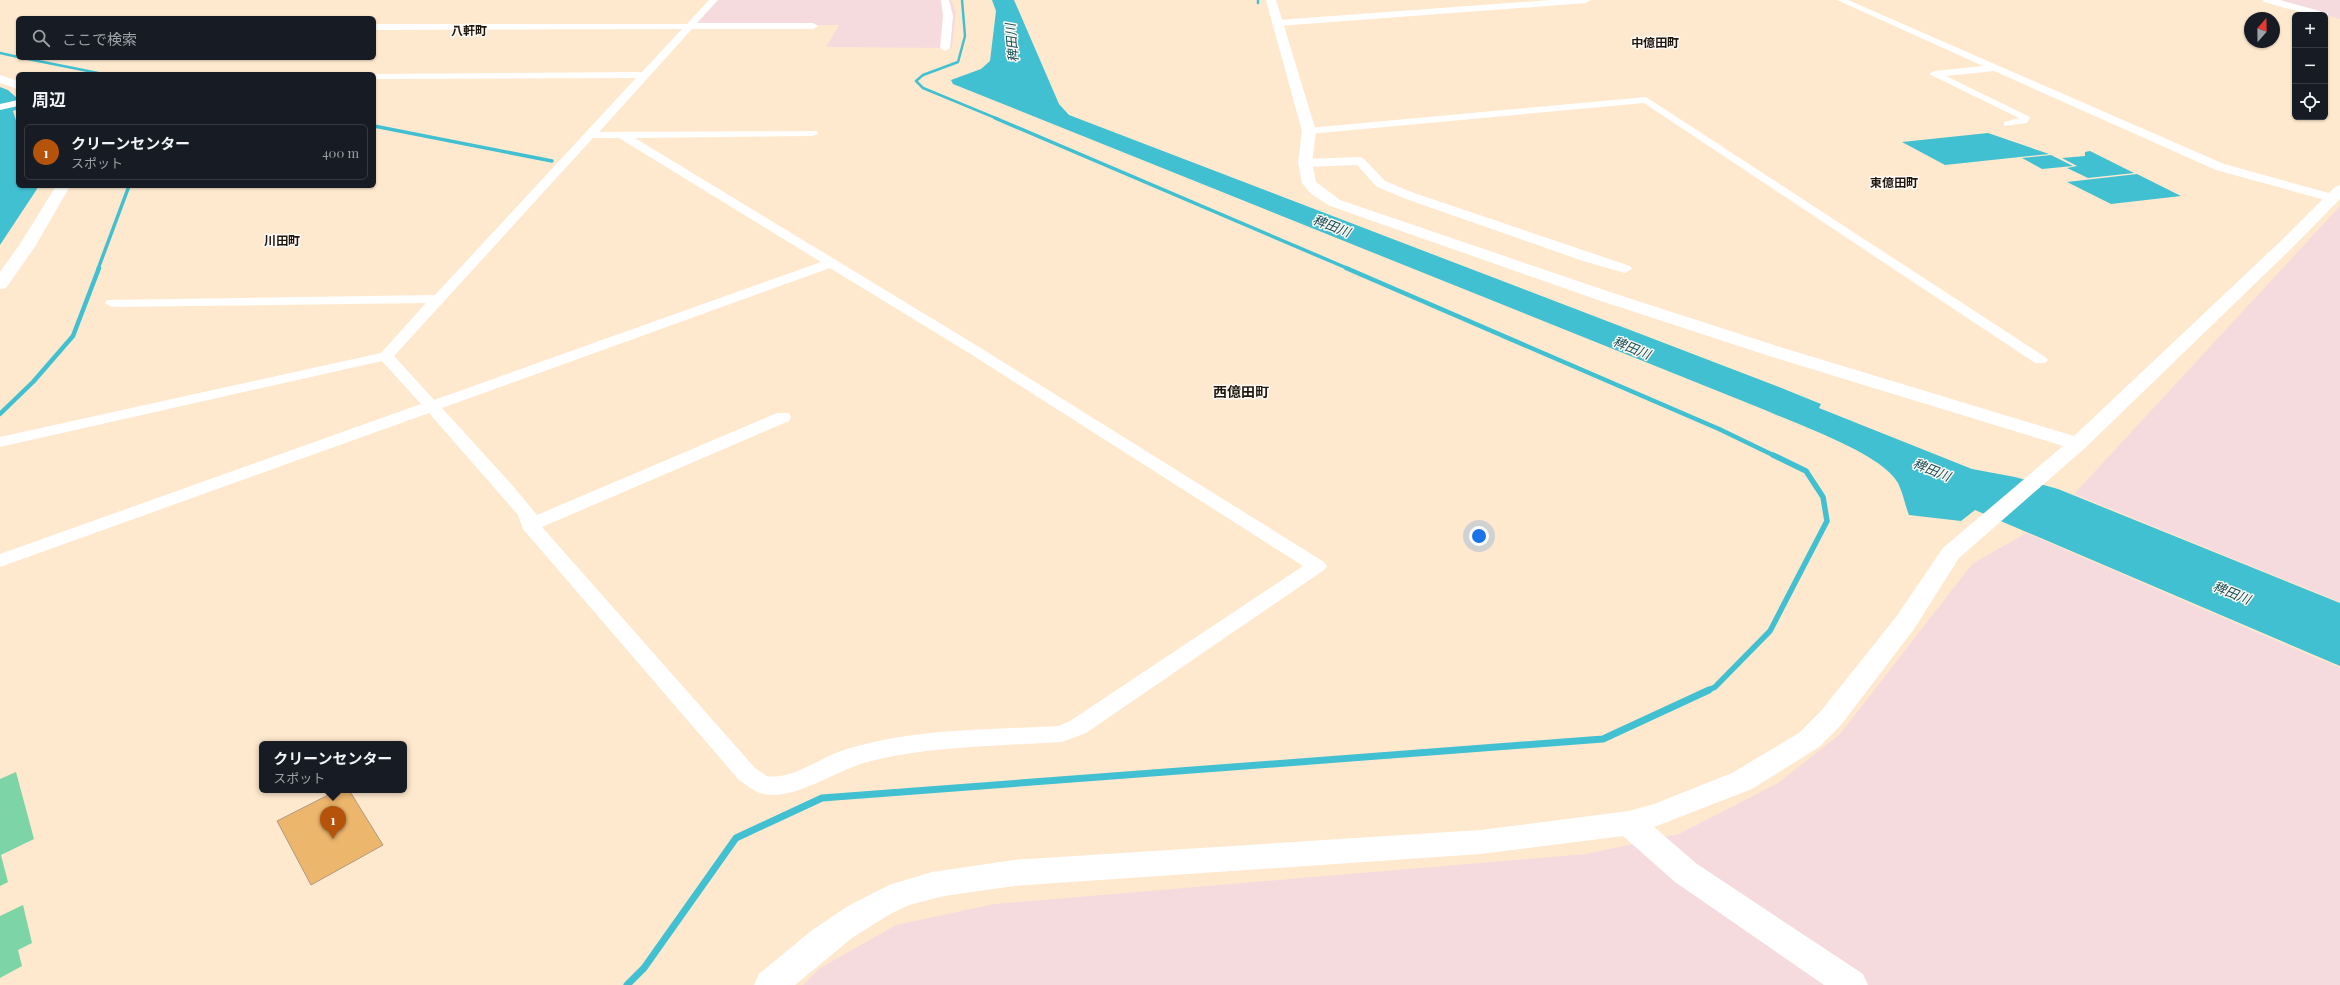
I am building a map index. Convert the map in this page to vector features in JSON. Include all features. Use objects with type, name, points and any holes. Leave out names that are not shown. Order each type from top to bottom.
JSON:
[{"type":"street","points":[[0,442],[386,356],[714,0]]},
{"type":"street","points":[[945,0],[948,16],[945,48]]},
{"type":"street","points":[[1271,0],[1309,131],[1305,163],[1309,184],[1316,191],[1347,207],[1604,296],[1787,356],[2078,444]]},
{"type":"street","points":[[1278,23],[1586,0]]},
{"type":"street","points":[[1841,0],[2220,167],[2336,194]]},
{"type":"street","points":[[2268,0],[2312,12]]},
{"type":"street","points":[[376,27],[813,26]]},
{"type":"street","points":[[1997,68],[1934,74],[2025,117],[2023,121],[2008,124]]},
{"type":"street","points":[[376,76],[644,75]]},
{"type":"street","points":[[0,78],[16,84]]},
{"type":"street","points":[[1309,131],[1646,100],[2040,360]]},
{"type":"street","points":[[0,107],[16,103]]},
{"type":"street","points":[[588,135],[812,133]]},
{"type":"street","points":[[386,356],[429,406],[527,514],[530,525],[747,774],[762,784],[778,786],[848,758],[883,750],[933,743],[1062,734],[1078,727],[1317,566],[974,350],[622,135]]},
{"type":"street","points":[[1305,163],[1360,161],[1381,184],[1410,196],[1588,258],[1625,268]]},
{"type":"street","points":[[0,284],[28,245],[62,188]]},
{"type":"street","points":[[771,985],[814,948],[863,913],[891,899],[920,888],[966,879],[1014,873],[1480,842],[1629,823],[1660,814],[1742,781],[1809,740],[1831,718],[1905,623],[1951,553],[2078,444],[2290,241],[2336,194]]},
{"type":"street","points":[[1329,205],[1347,207]]},
{"type":"street","points":[[0,561],[831,263]]},
{"type":"street","points":[[112,303],[437,299]]},
{"type":"street","points":[[530,525],[783,417]]},
{"type":"street","points":[[1629,823],[1686,873],[1852,985]]},
{"type":"shaded area","points":[[710,0],[951,0],[956,12],[952,48],[826,47],[839,25],[686,25]]},
{"type":"shaded area","points":[[2274,0],[2340,0],[2340,19],[2328,16],[2328,12],[2315,12]]},
{"type":"shaded area","points":[[2340,206],[2340,602],[2074,494]]},
{"type":"shaded area","points":[[2026,533],[2340,668],[2340,985],[803,985],[820,968],[896,925],[994,904],[1586,854],[1679,834],[1778,783],[1840,734],[1972,564]]},
{"type":"green space","points":[[16,772],[34,839],[1,855],[8,882],[0,886],[0,779]]},
{"type":"green space","points":[[23,905],[32,943],[18,950],[22,966],[0,978],[0,916]]},
{"type":"water","name":"稗田川","points":[[992,0],[1014,0],[1059,104],[1069,115],[1779,387],[1821,404],[1819,408],[1972,469],[2015,477],[2058,489],[2340,603],[2340,666],[1975,510],[1961,521],[1909,515],[1898,483],[1889,472],[1875,461],[1838,441],[1765,410],[953,84],[951,80],[981,69],[990,61],[996,11]]},
{"type":"water","points":[[0,87],[8,90],[16,97],[16,110],[13,111],[16,121],[16,188],[37,189],[0,245]]},
{"type":"water","points":[[1988,133],[2049,154],[1945,165],[1902,142]]},
{"type":"water","points":[[2090,151],[2134,173],[2088,178],[2067,168],[2077,166],[2062,158],[2085,156],[2085,152]]},
{"type":"water","points":[[2051,155],[2073,166],[2042,169],[2022,158]]},
{"type":"water","points":[[2137,174],[2181,196],[2111,204],[2067,182]]},
{"type":"building","points":[[332,793],[351,793],[383,845],[311,885],[277,821]]},
{"type":"waterway","points":[[962,0],[965,36],[958,62],[923,75],[916,81],[923,88],[998,119]]},
{"type":"waterway","points":[[0,53],[16,57]]},
{"type":"waterway","points":[[33,60],[93,72]]},
{"type":"waterway","points":[[995,118],[1349,269]]},
{"type":"waterway","points":[[376,126],[552,161]]},
{"type":"waterway","points":[[98,269],[128,188]]},
{"type":"waterway","points":[[0,414],[33,382],[73,336],[99,268]]},
{"type":"waterway","points":[[1346,268],[1719,429],[1775,456]]},
{"type":"waterway","points":[[1709,690],[1715,687],[1770,631],[1827,521],[1823,497],[1806,471],[1773,455]]},
{"type":"waterway","points":[[627,985],[644,968],[736,838],[822,798],[1603,739],[1709,690]]},
{"type":"place","name":"クリーンセンター","points":[[333,839]]},
{"type":"district","name":"八軒町","points":[[469,30]]},
{"type":"district","name":"中億田町","points":[[1655,42]]},
{"type":"district","name":"東億田町","points":[[1894,182]]},
{"type":"district","name":"川田町","points":[[282,240]]},
{"type":"district","name":"西億田町","points":[[1241,391]]}]
